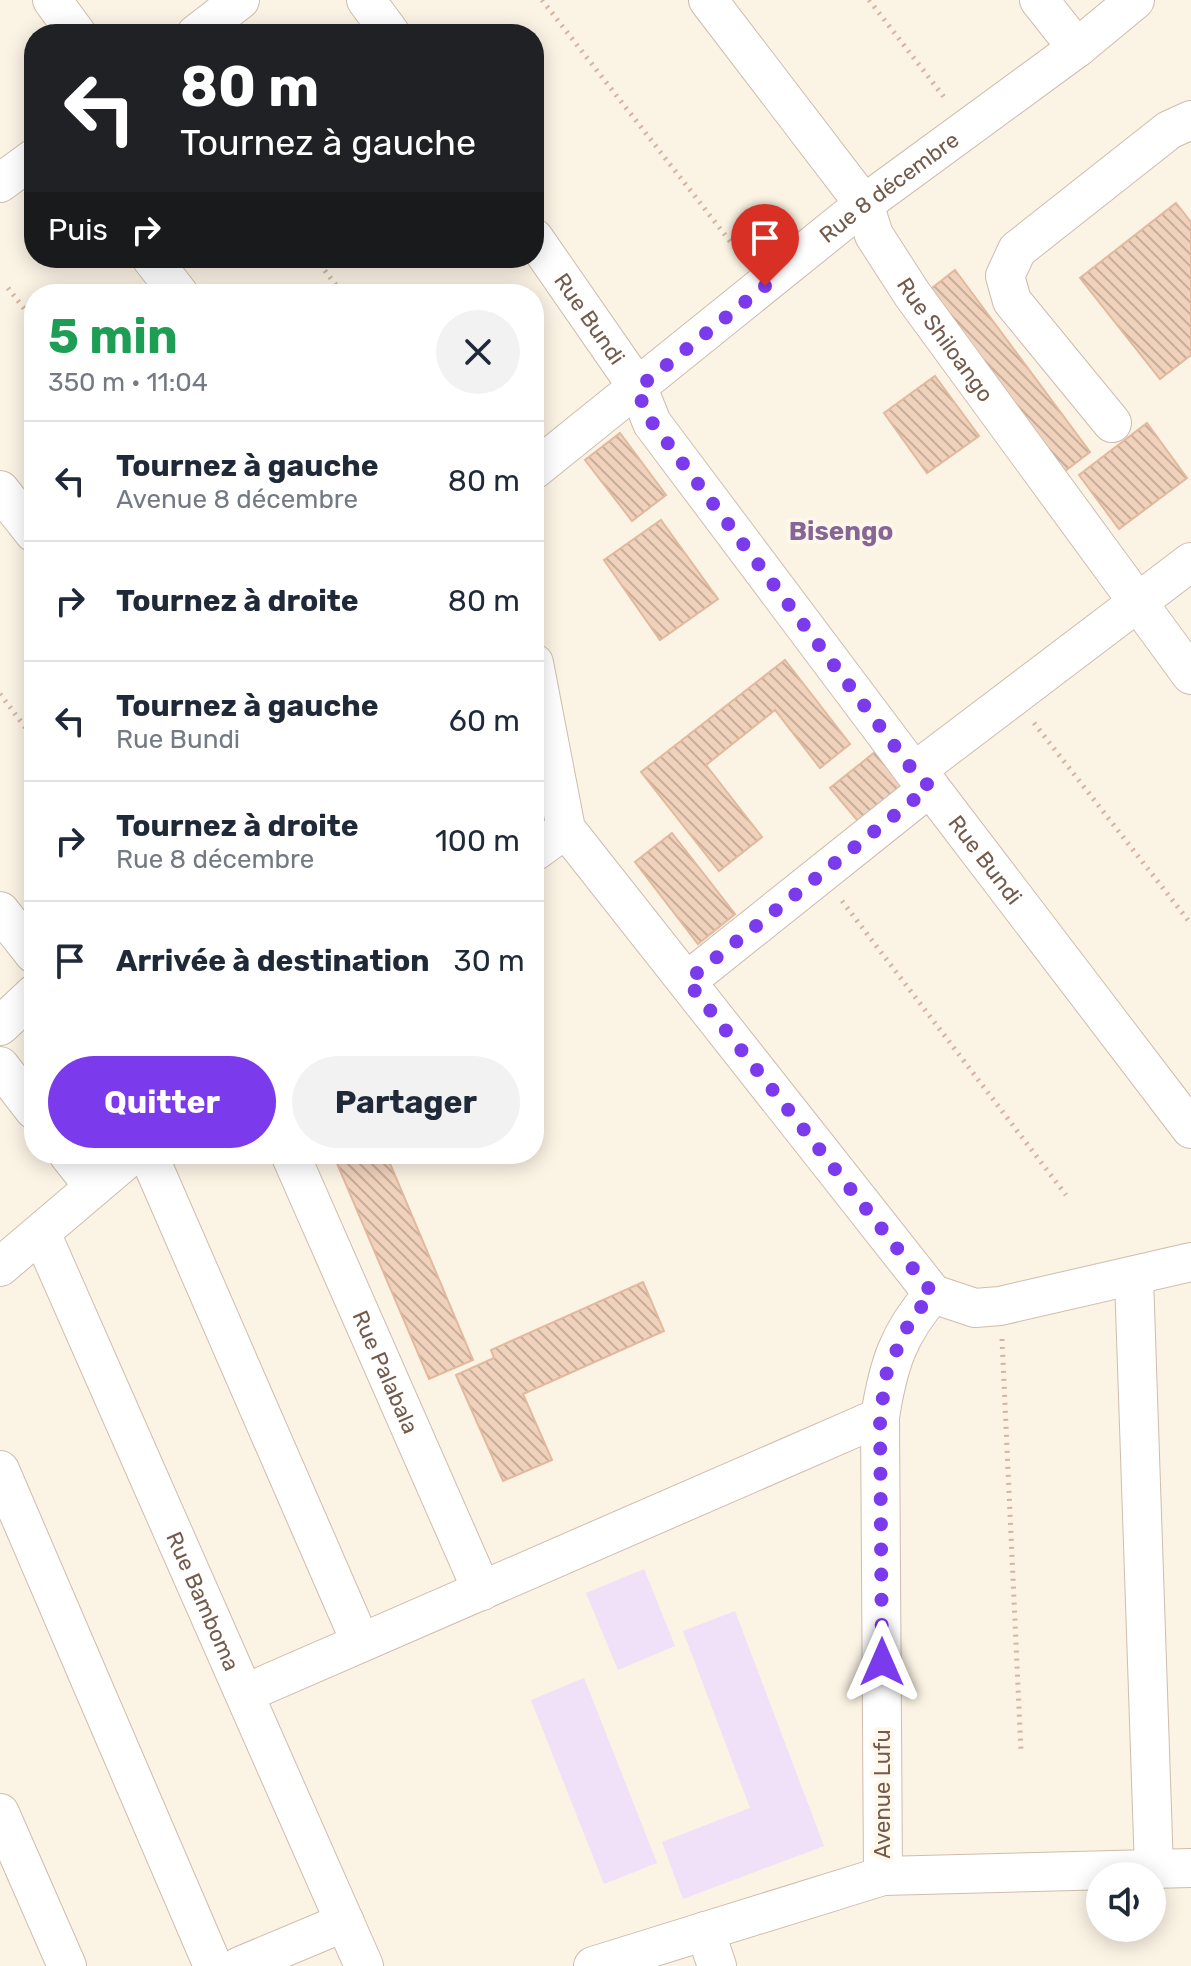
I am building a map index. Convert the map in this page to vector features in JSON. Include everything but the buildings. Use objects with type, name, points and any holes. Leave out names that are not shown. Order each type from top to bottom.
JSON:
[{"type":"street","points":[[52,0],[70,24]]},
{"type":"street","points":[[209,24],[240,0]]},
{"type":"street","points":[[366,0],[384,24]]},
{"type":"street","name":"Rue Shiloango","points":[[708,0],[864,204],[874,235],[912,294],[1191,675]]},
{"type":"street","points":[[1039,0],[1077,48]]},
{"type":"street","name":"Rue 8 décembre","points":[[544,462],[864,204],[1077,48],[1135,0]]},
{"type":"street","points":[[1112,423],[1012,301],[1005,276],[1017,250],[1169,130],[1191,120]]},
{"type":"street","name":"Rue Bundi","points":[[544,252],[638,388],[652,423],[1191,1129]]},
{"type":"street","points":[[159,268],[171,284]]},
{"type":"street","points":[[0,490],[24,520]]},
{"type":"street","points":[[687,981],[820,872],[1013,697],[1191,562]]},
{"type":"street","points":[[544,715],[566,829],[933,1294],[975,1308],[1000,1306],[1134,1278],[1191,1262]]},
{"type":"street","points":[[544,845],[566,829]]},
{"type":"street","points":[[0,911],[24,941]]},
{"type":"street","points":[[0,1026],[24,1003]]},
{"type":"street","points":[[0,1066],[24,1097]]},
{"type":"street","points":[[76,1164],[94,1187]]},
{"type":"street","points":[[0,1267],[42,1235],[121,1164]]},
{"type":"street","points":[[152,1164],[360,1641]]},
{"type":"street","name":"Rue Palabala","points":[[294,1164],[482,1591]]},
{"type":"street","name":"Rue Bamboma","points":[[42,1235],[364,1966]]},
{"type":"street","points":[[593,1966],[883,1876],[1173,1868],[1134,1278]]},
{"type":"street","name":"Avenue Lufu","points":[[883,1876],[880,1417],[887,1371],[912,1317],[933,1294]]},
{"type":"street","points":[[246,1693],[880,1417]]},
{"type":"street","points":[[0,1470],[213,1966]]},
{"type":"street","points":[[0,1813],[67,1966]]},
{"type":"street","points":[[240,1966],[345,1922]]},
{"type":"street","points":[[705,1931],[717,1966]]},
{"type":"path","points":[[542,0],[765,286]]},
{"type":"path","points":[[869,0],[968,128]]},
{"type":"path","points":[[323,268],[335,284]]},
{"type":"path","points":[[8,288],[24,308]]},
{"type":"path","points":[[0,694],[24,726]]},
{"type":"path","points":[[1013,697],[1191,924]]},
{"type":"path","points":[[820,872],[1066,1195]]},
{"type":"path","points":[[1000,1306],[1021,1752]]},
{"type":"shaded area","points":[[644,1569],[675,1646],[618,1670],[586,1593]]},
{"type":"shaded area","points":[[735,1611],[824,1846],[683,1899],[662,1842],[750,1808],[683,1631]]},
{"type":"shaded area","points":[[584,1678],[657,1863],[604,1884],[531,1700]]},
{"type":"district","name":"Bisengo","points":[[841,531]]},
{"type":"route","points":[[765,286],[638,388],[645,413],[914,772],[930,787],[687,981],[933,1294],[912,1317],[887,1371],[880,1417],[882,1662]]}]
